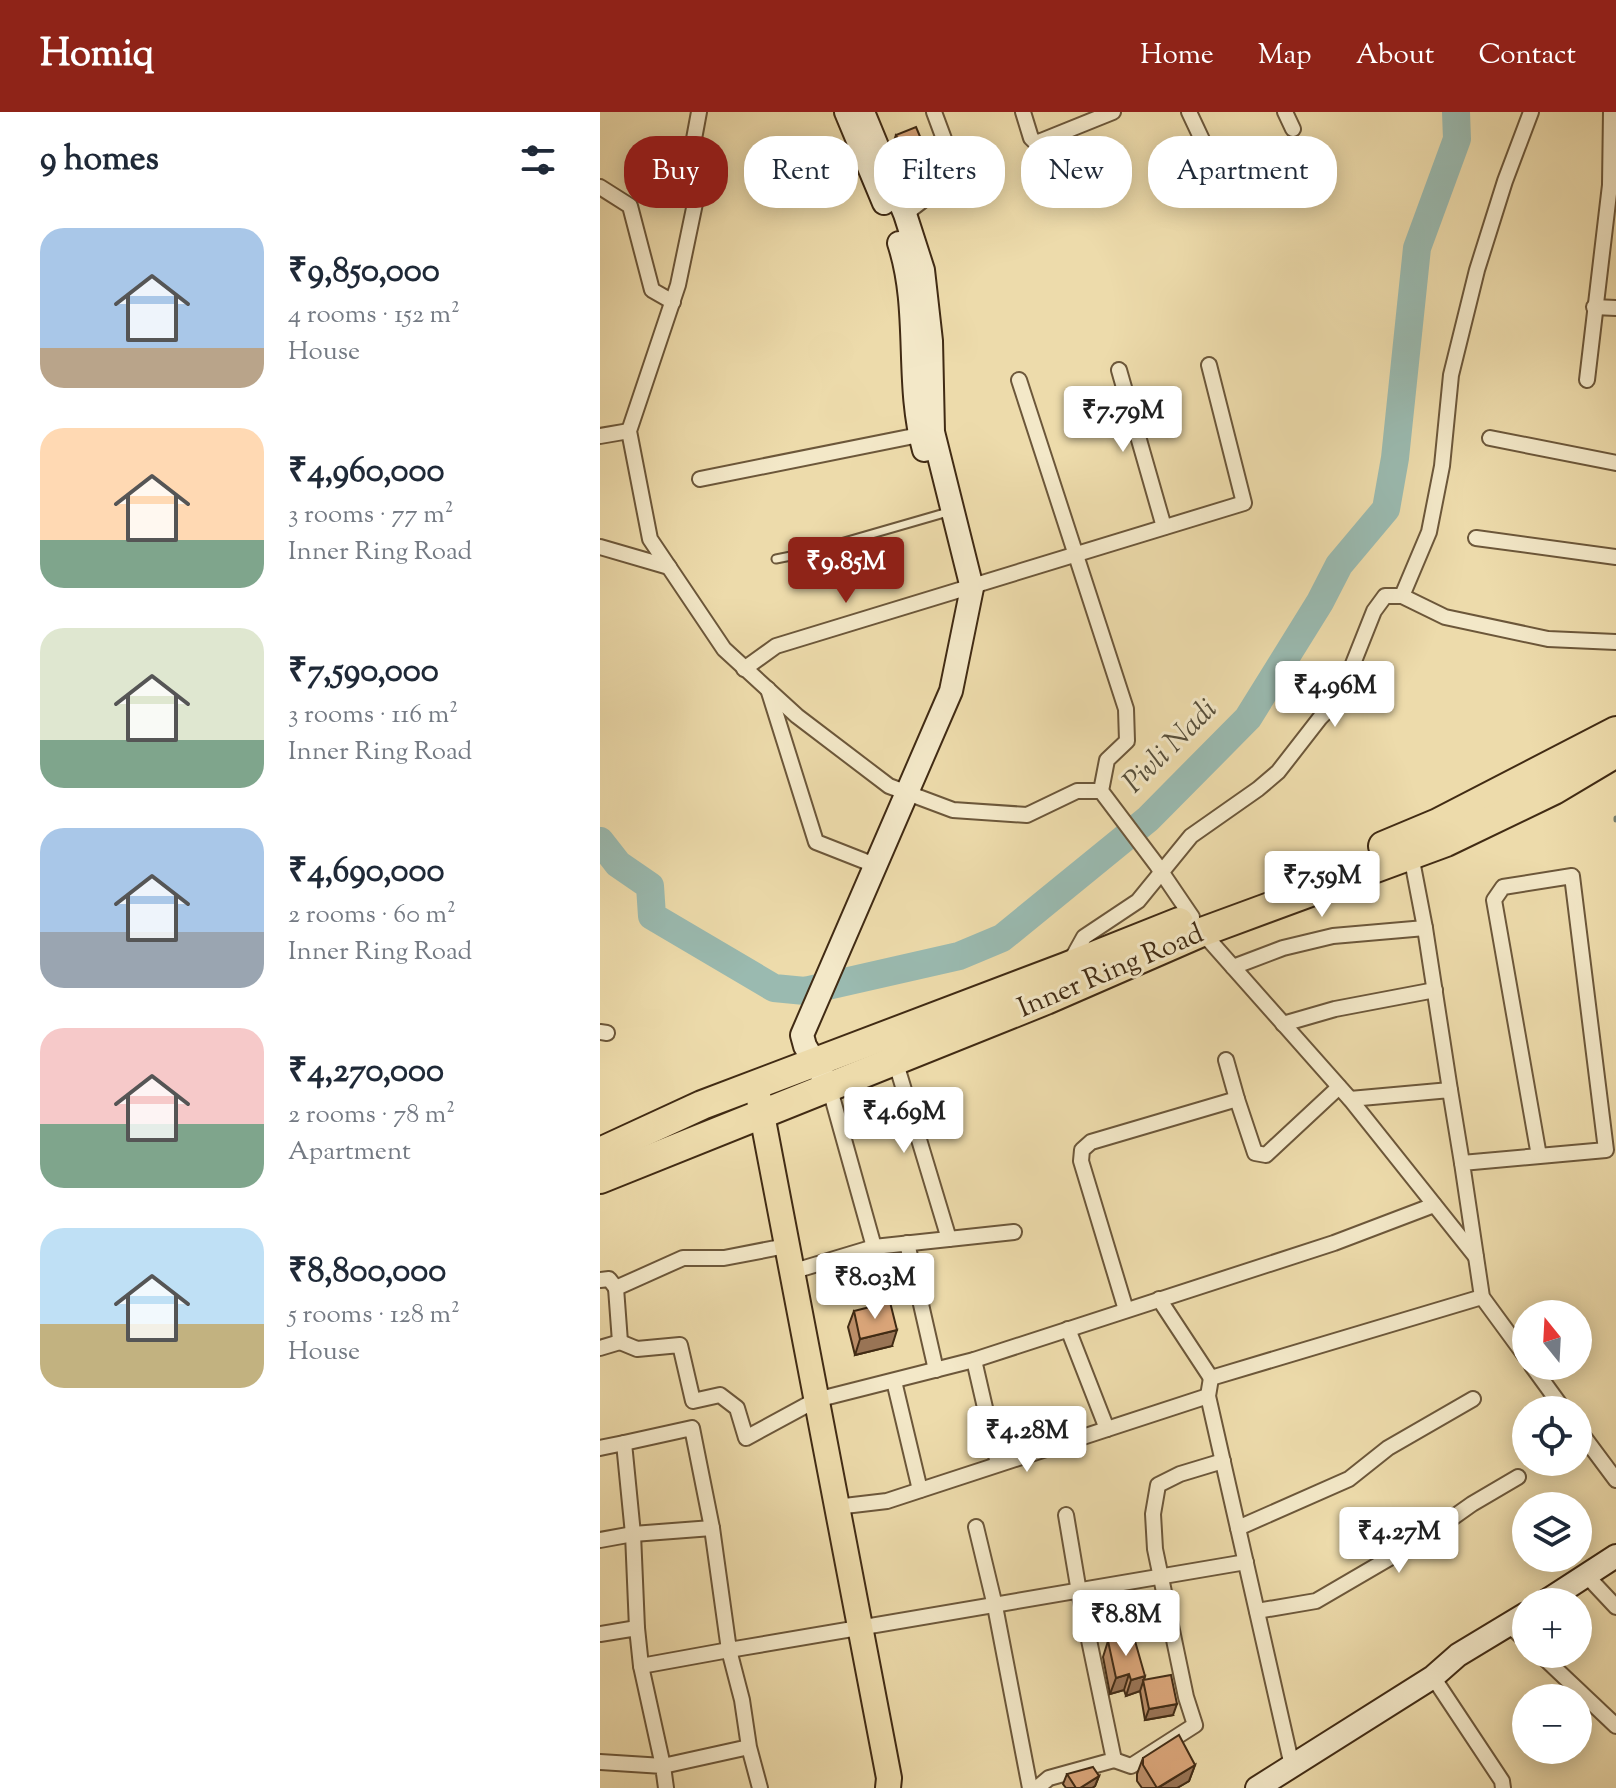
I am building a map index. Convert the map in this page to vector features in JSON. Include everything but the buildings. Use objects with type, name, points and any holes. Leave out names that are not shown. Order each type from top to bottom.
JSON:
[{"type":"highway","name":"Inner Ring Road","points":[[1408,846],[1438,823],[1616,731]]},
{"type":"highway","name":"Inner Ring Road","points":[[600,1179],[760,1114],[822,1074],[1066,967],[1197,925],[1408,846],[1446,842],[1554,790],[1616,753]]},
{"type":"highway","name":"Inner Ring Road","points":[[600,1152],[702,1105],[758,1085],[895,1060],[1046,1000],[1197,925]]},
{"type":"main road","points":[[758,1085],[760,1114],[892,1785]]},
{"type":"street","points":[[699,112],[691,155],[698,189],[673,302],[629,431],[650,539],[724,649],[797,716],[889,786],[953,810],[1027,815],[1077,791],[1101,791]]},
{"type":"street","points":[[846,112],[885,204],[908,269],[915,342],[915,403],[969,577],[951,691],[802,1035],[822,1074],[874,1247]]},
{"type":"street","points":[[863,112],[905,214],[923,270],[931,341],[927,434]]},
{"type":"street","points":[[905,214],[957,174],[934,112]]},
{"type":"street","points":[[1023,112],[1031,138],[1036,143],[1113,112]]},
{"type":"street","points":[[1189,112],[1200,136]]},
{"type":"street","points":[[1285,112],[1293,129]]},
{"type":"street","points":[[1402,596],[1429,532],[1442,466],[1451,375],[1477,270],[1531,112]]},
{"type":"street","points":[[1587,380],[1594,307],[1613,185],[1611,112]]},
{"type":"street","points":[[600,187],[630,206],[652,290],[673,302]]},
{"type":"street","points":[[1594,307],[1616,308]]},
{"type":"street","points":[[744,669],[776,646],[969,577],[1075,554],[1244,503],[1209,365]]},
{"type":"street","points":[[1119,370],[1164,527]]},
{"type":"street","points":[[1019,380],[1126,709],[1127,741],[1107,760],[1101,791],[1197,925],[1350,1099],[1476,1258]]},
{"type":"street","points":[[600,436],[629,431]]},
{"type":"street","points":[[700,479],[927,434]]},
{"type":"street","points":[[1490,438],[1616,463]]},
{"type":"street","points":[[1476,538],[1616,557]]},
{"type":"street","points":[[600,547],[669,567]]},
{"type":"street","points":[[1066,967],[1084,937],[1138,901],[1159,868],[1191,836],[1278,772],[1339,699],[1374,611],[1385,596],[1402,596],[1445,617],[1548,639],[1616,642]]},
{"type":"street","points":[[768,689],[816,842],[877,866]]},
{"type":"street","points":[[1408,846],[1425,928],[1482,1297],[1512,1338]]},
{"type":"street","points":[[1462,1163],[1606,1150],[1572,876],[1503,887],[1494,900],[1539,1156]]},
{"type":"street","points":[[1233,967],[1283,948],[1333,936],[1425,928]]},
{"type":"street","points":[[1283,1024],[1335,1009],[1435,990]]},
{"type":"street","points":[[895,1060],[949,1239]]},
{"type":"street","points":[[1226,1060],[1255,1153],[1266,1155],[1339,1087]]},
{"type":"street","points":[[1350,1099],[1450,1090]]},
{"type":"street","points":[[1126,1310],[1081,1161],[1082,1150],[1091,1142],[1237,1099]]},
{"type":"street","points":[[693,1401],[720,1395],[737,1408],[746,1438],[816,1400],[974,1360],[1334,1243],[1434,1205]]},
{"type":"street","points":[[791,1272],[874,1247],[1014,1232]]},
{"type":"street","points":[[907,1243],[936,1370]]},
{"type":"street","points":[[616,1288],[683,1258],[724,1258],[786,1246]]},
{"type":"street","points":[[600,1280],[609,1279],[616,1288],[620,1342]]},
{"type":"street","points":[[1211,1378],[1482,1297]]},
{"type":"street","points":[[1159,1299],[1211,1378],[1208,1396],[1291,1760]]},
{"type":"street","points":[[1068,1329],[1107,1429]]},
{"type":"street","points":[[600,1348],[620,1342],[637,1349],[680,1345],[693,1401],[692,1428],[712,1528],[729,1650],[760,1788]]},
{"type":"street","points":[[974,1360],[998,1464]]},
{"type":"street","points":[[894,1381],[920,1490]]},
{"type":"street","points":[[836,1507],[887,1501],[1208,1396]]},
{"type":"street","points":[[1238,1528],[1349,1479],[1388,1448],[1473,1399]]},
{"type":"street","points":[[600,1448],[692,1428]]},
{"type":"street","points":[[624,1443],[641,1666],[666,1788]]},
{"type":"street","points":[[1592,1448],[1616,1480]]},
{"type":"street","points":[[1037,1788],[1049,1778],[1114,1760],[1131,1766],[1195,1725],[1186,1697],[1155,1549],[1153,1514],[1158,1485],[1180,1474],[1223,1461]]},
{"type":"street","points":[[1257,1611],[1316,1601],[1424,1538],[1518,1477]]},
{"type":"street","points":[[1066,1515],[1114,1760]]},
{"type":"street","points":[[976,1527],[995,1606],[1030,1788]]},
{"type":"street","points":[[600,1540],[633,1534],[712,1528]]},
{"type":"street","points":[[1566,1588],[1616,1556]]},
{"type":"street","points":[[641,1666],[859,1626],[995,1606],[1246,1562]]},
{"type":"street","points":[[1586,1575],[1616,1607]]},
{"type":"street","points":[[1257,1788],[1291,1760],[1428,1666],[1458,1655],[1512,1624]]},
{"type":"street","points":[[600,1634],[637,1628]]},
{"type":"street","points":[[1238,1788],[1433,1677],[1458,1655]]},
{"type":"street","points":[[1555,1668],[1616,1726]]},
{"type":"street","points":[[1433,1677],[1502,1781],[1503,1788]]},
{"type":"street","points":[[600,1762],[663,1766],[749,1747]]},
{"type":"lane","points":[[776,559],[948,512]]},
{"type":"waterway","name":"Pivli Nadi","points":[[600,841],[618,864],[650,886],[652,916],[774,988],[805,991],[959,956],[1002,938],[1148,819],[1248,718],[1320,602],[1339,565],[1386,509],[1395,458],[1417,248],[1457,139],[1456,112]]}]
